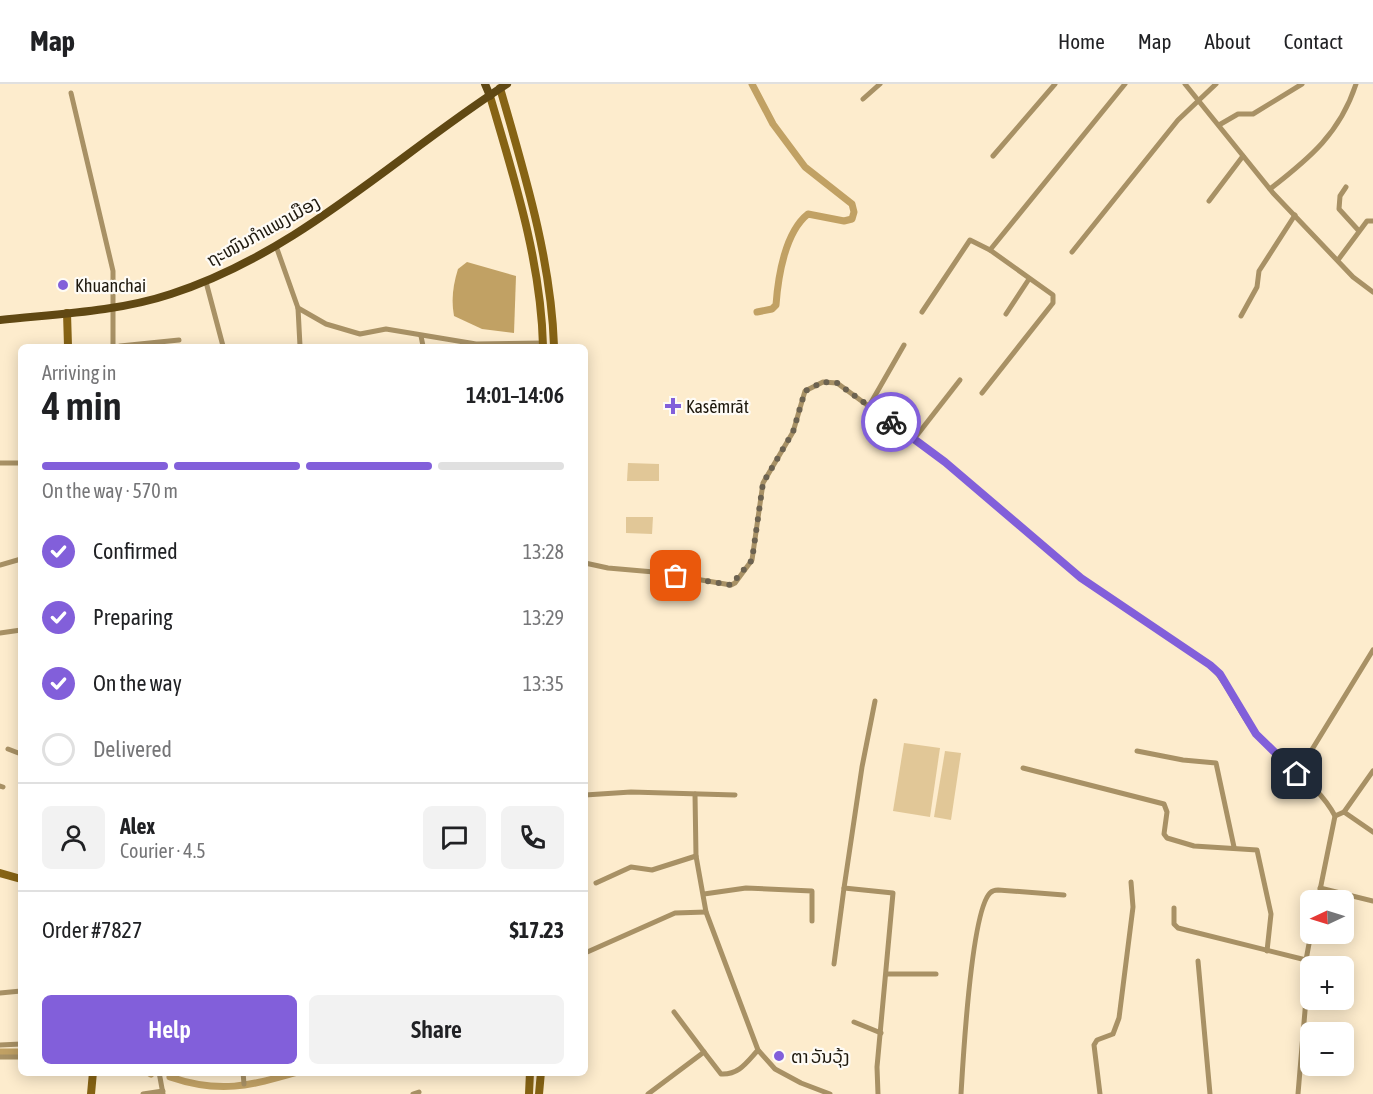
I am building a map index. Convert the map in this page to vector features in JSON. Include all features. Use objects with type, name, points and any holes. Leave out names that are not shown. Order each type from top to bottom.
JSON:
[{"type":"main road","points":[[485,84],[490,96]]},
{"type":"main road","name":"ຖະໜົນກຳແພງເມືອງ","points":[[0,320],[113,307],[169,295],[206,282],[276,246],[350,199],[502,85]]},
{"type":"street","points":[[863,99],[880,84]]},
{"type":"street","points":[[993,156],[1055,84]]},
{"type":"street","points":[[990,250],[1125,84]]},
{"type":"street","points":[[1185,84],[1270,189],[1353,277],[1373,292]]},
{"type":"street","points":[[1072,252],[1178,120],[1216,84]]},
{"type":"street","points":[[1219,125],[1238,114],[1253,114],[1302,84]]},
{"type":"street","points":[[1270,189],[1302,164],[1340,123],[1350,105],[1356,84]]},
{"type":"street","points":[[502,85],[532,203],[551,306],[554,344]]},
{"type":"street","points":[[71,93],[113,271],[113,344]]},
{"type":"street","points":[[490,96],[522,207],[541,310],[543,344]]},
{"type":"street","points":[[1209,201],[1243,156]]},
{"type":"street","points":[[1346,187],[1340,196],[1339,209],[1359,231]]},
{"type":"street","points":[[1241,316],[1257,286],[1259,271],[1295,215]]},
{"type":"street","points":[[1338,260],[1367,221],[1373,222]]},
{"type":"street","points":[[922,312],[966,243],[975,241],[1053,295],[1053,303],[982,393]]},
{"type":"street","points":[[276,246],[298,308],[300,344]]},
{"type":"street","points":[[1006,314],[1029,279]]},
{"type":"street","points":[[206,282],[222,344]]},
{"type":"street","points":[[298,308],[308,315],[346,331],[366,334],[386,329],[476,344]]},
{"type":"street","points":[[67,314],[68,344]]},
{"type":"street","points":[[421,336],[423,344]]},
{"type":"street","points":[[140,344],[179,340]]},
{"type":"street","points":[[869,406],[904,345]]},
{"type":"street","points":[[914,439],[960,380]]},
{"type":"street","points":[[588,563],[608,568],[654,572],[731,585],[752,560],[763,483],[793,432],[805,391],[823,382],[837,383],[914,439],[1062,564],[1220,674],[1256,734],[1316,791],[1335,816],[1320,888],[1373,901]]},
{"type":"street","points":[[0,463],[18,463]]},
{"type":"street","points":[[0,566],[18,560]]},
{"type":"street","points":[[0,633],[18,630]]},
{"type":"street","points":[[1297,774],[1373,650]]},
{"type":"street","points":[[834,964],[862,767],[875,701]]},
{"type":"street","points":[[8,749],[18,753]]},
{"type":"street","points":[[1137,751],[1183,760],[1216,763],[1234,847]]},
{"type":"street","points":[[1023,768],[1164,804],[1167,812],[1164,834],[1167,838],[1194,846],[1251,848],[1259,853],[1271,914],[1267,951]]},
{"type":"street","points":[[1335,816],[1344,812],[1373,771]]},
{"type":"street","points":[[588,795],[631,792],[735,795]]},
{"type":"street","points":[[695,794],[696,856],[706,912],[758,1050],[775,1068],[801,1083],[830,1094]]},
{"type":"street","points":[[1344,812],[1373,832]]},
{"type":"street","points":[[596,883],[631,867],[652,870],[696,856]]},
{"type":"street","points":[[0,873],[18,878]]},
{"type":"street","points":[[1100,1094],[1094,1045],[1097,1040],[1113,1034],[1119,1018],[1133,907],[1131,882]]},
{"type":"street","points":[[704,894],[746,888],[812,891],[812,921]]},
{"type":"street","points":[[844,888],[893,893],[878,1094]]},
{"type":"street","points":[[961,1094],[966,1001],[982,913],[988,897],[998,890],[1064,895]]},
{"type":"street","points":[[1174,908],[1174,924],[1178,928],[1300,959]]},
{"type":"street","points":[[588,952],[675,913],[706,912]]},
{"type":"street","points":[[1198,961],[1210,1094]]},
{"type":"street","points":[[887,974],[936,974]]},
{"type":"street","points":[[0,993],[18,991]]},
{"type":"street","points":[[1298,1094],[1305,1010]]},
{"type":"street","points":[[674,1012],[721,1074],[730,1075],[739,1071],[758,1050]]},
{"type":"street","points":[[854,1022],[881,1033]]},
{"type":"street","points":[[0,1045],[18,1044]]},
{"type":"street","points":[[648,1094],[704,1052]]},
{"type":"street","points":[[0,1057],[18,1057]]},
{"type":"street","points":[[91,1094],[93,1076]]},
{"type":"street","points":[[143,1094],[163,1092],[160,1076]]},
{"type":"street","points":[[243,1076],[244,1084]]},
{"type":"street","points":[[529,1094],[531,1076]]},
{"type":"street","points":[[539,1094],[541,1076]]},
{"type":"shaded area","points":[[467,262],[516,276],[514,333],[482,329],[454,316],[455,281],[458,269]]},
{"type":"shaded area","points":[[628,463],[659,464],[659,481],[627,481]]},
{"type":"shaded area","points":[[626,517],[653,517],[652,534],[626,533]]},
{"type":"shaded area","points":[[904,743],[940,748],[930,817],[893,811]]},
{"type":"shaded area","points":[[945,751],[961,753],[951,820],[934,817]]},
{"type":"waterway","points":[[752,84],[773,124],[805,167],[852,204],[854,212],[852,219],[844,221],[808,214],[800,222],[788,243],[784,256],[776,305],[772,309],[757,312]]},
{"type":"waterway","points":[[0,1052],[18,1052]]},
{"type":"waterway","points":[[170,1077],[220,1087],[249,1084],[283,1076]]},
{"type":"way so far","points":[[676,576],[731,585],[748,566],[752,560],[760,517],[763,483],[770,467],[793,432],[805,391],[823,382],[837,383],[891,422]]},
{"type":"place","name":"Khuanchai","points":[[63,285]]},
{"type":"place","name":"Kasēmrāt","points":[[673,406]]},
{"type":"place","name":"ຕາ ວັນວຸ້ງ","points":[[779,1056]]},
{"type":"route","points":[[891,422],[945,462],[1081,578],[1210,665],[1220,674],[1244,718],[1256,734],[1297,774]]}]
